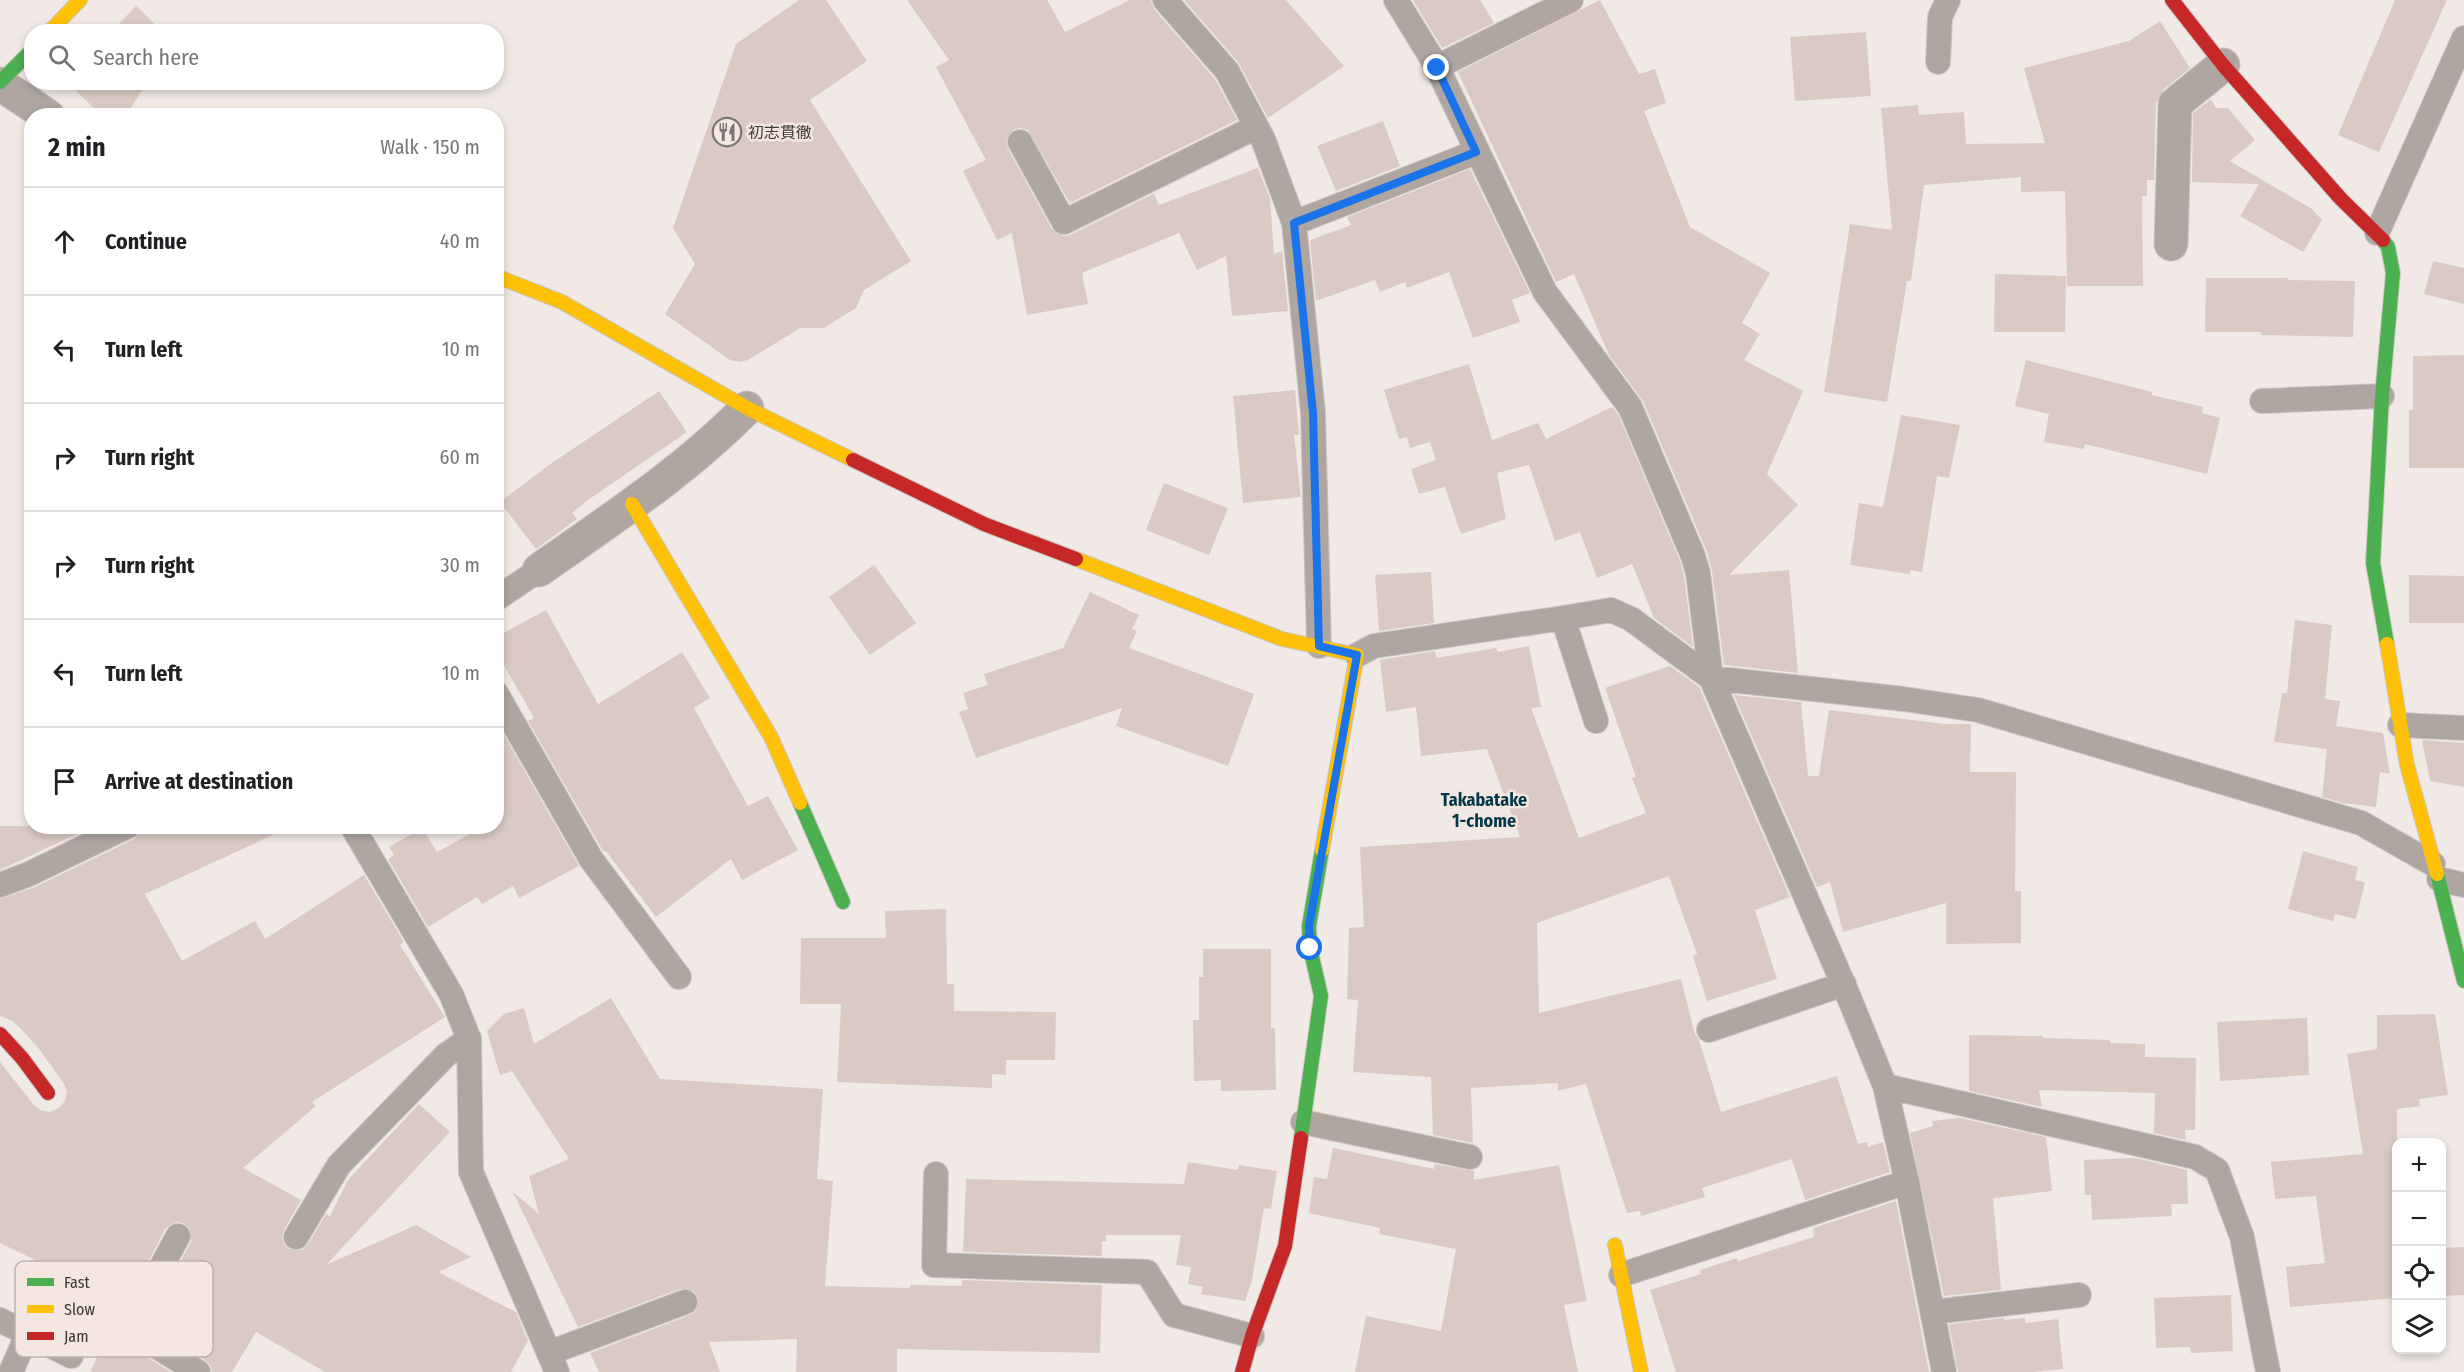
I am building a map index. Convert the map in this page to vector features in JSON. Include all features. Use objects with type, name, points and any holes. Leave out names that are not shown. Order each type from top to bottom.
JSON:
[{"type":"street","points":[[58,24],[80,0]]},
{"type":"street","points":[[2172,0],[2223,65],[2341,200],[2377,233],[2388,247],[2393,273],[2382,396],[2373,563],[2408,765],[2464,981]]},
{"type":"street","points":[[24,58],[0,83],[36,108]]},
{"type":"street","points":[[2171,244],[2175,104],[2223,65]]},
{"type":"street","points":[[504,279],[562,302],[747,408],[984,524],[1281,639],[1357,655],[1309,926],[1310,948],[1321,996],[1285,1246],[1252,1336],[1242,1372]]},
{"type":"street","points":[[539,570],[632,504],[721,434],[747,408]]},
{"type":"street","points":[[632,504],[771,737],[843,902]]},
{"type":"street","points":[[0,1034],[22,1058],[48,1093]]},
{"type":"street","points":[[1615,1245],[1641,1372]]},
{"type":"lane","points":[[1165,0],[1227,71],[1263,139],[1294,223],[1313,413],[1319,646]]},
{"type":"lane","points":[[1396,0],[1437,68],[1545,292],[1630,407],[1698,573],[1711,678],[1844,984],[1885,1086],[1907,1182],[1944,1372]]},
{"type":"lane","points":[[1437,68],[1571,0]]},
{"type":"lane","points":[[1938,62],[1940,17],[1948,0]]},
{"type":"lane","points":[[2377,233],[2464,38]]},
{"type":"lane","points":[[1020,142],[1064,222],[1256,127]]},
{"type":"lane","points":[[1294,223],[1476,152]]},
{"type":"lane","points":[[2262,401],[2382,396]]},
{"type":"lane","points":[[504,594],[539,570]]},
{"type":"lane","points":[[1357,655],[1374,646],[1611,610],[1630,619],[1711,678],[1904,699],[1978,710],[2361,823],[2436,872],[2464,885]]},
{"type":"lane","points":[[1563,618],[1596,722]]},
{"type":"lane","points":[[504,707],[591,859],[679,977]]},
{"type":"lane","points":[[2400,725],[2464,728]]},
{"type":"lane","points":[[0,885],[29,874],[112,834]]},
{"type":"lane","points":[[357,834],[451,994],[469,1039],[471,1172],[553,1362],[685,1302]]},
{"type":"lane","points":[[1709,1030],[1844,984]]},
{"type":"lane","points":[[296,1237],[339,1165],[446,1055],[469,1039]]},
{"type":"lane","points":[[1885,1086],[2195,1157],[2217,1170],[2242,1237],[2268,1372]]},
{"type":"lane","points":[[1303,1122],[1470,1157]]},
{"type":"lane","points":[[936,1174],[934,1265],[1147,1272],[1174,1315],[1252,1336]]},
{"type":"lane","points":[[1621,1275],[1907,1182]]},
{"type":"lane","points":[[165,1261],[178,1236]]},
{"type":"lane","points":[[1933,1312],[2079,1295]]},
{"type":"lane","points":[[0,1320],[15,1328]]},
{"type":"lane","points":[[11,1372],[17,1357]]},
{"type":"lane","points":[[174,1357],[198,1372]]},
{"type":"building","points":[[799,0],[826,0],[867,61],[810,100],[911,261],[864,290],[856,308],[824,328],[800,328],[748,360],[739,362],[730,360],[665,314],[695,264],[673,228],[736,44]]},
{"type":"building","points":[[907,0],[1047,0],[1065,32],[1130,0],[1151,0],[1154,9],[1215,79],[1237,120],[1070,203],[1028,130],[1020,128],[1013,130],[1006,141],[1008,149],[1052,229],[1063,236],[1070,235],[1159,191],[1154,194],[1159,205],[1258,168],[1270,199],[1274,254],[1282,251],[1288,311],[1232,316],[1226,256],[1197,270],[1179,233],[1082,273],[1088,304],[1027,315],[1012,233],[997,240],[963,171],[986,160],[936,67],[949,60]]},
{"type":"building","points":[[1184,0],[1286,0],[1344,66],[1268,118],[1238,62]]},
{"type":"building","points":[[1413,0],[1480,0],[1494,23],[1442,48]]},
{"type":"building","points":[[1600,0],[1639,74],[1655,69],[1666,103],[1644,111],[1690,227],[1770,273],[1742,323],[1760,334],[1744,360],[1803,391],[1767,474],[1798,505],[1729,575],[1789,570],[1798,673],[1724,665],[1712,571],[1707,552],[1643,401],[1609,355],[1574,274],[1556,282],[1458,72]]},
{"type":"building","points":[[2395,0],[2447,0],[2379,152],[2338,135]]},
{"type":"building","points":[[136,6],[155,24],[119,24]]},
{"type":"building","points":[[2160,21],[2190,68],[2163,90],[2156,103],[2154,180],[2147,180],[2147,196],[2142,196],[2143,286],[2067,286],[2065,191],[2021,192],[2021,177],[1924,185],[1911,281],[1907,281],[1887,402],[1824,392],[1850,224],[1892,230],[1881,108],[1918,105],[1919,115],[1964,112],[1966,144],[2045,143],[2024,68],[2129,41]]},
{"type":"building","points":[[1866,32],[1871,96],[1795,101],[1790,37]]},
{"type":"building","points":[[75,90],[142,90],[131,108],[94,108]]},
{"type":"building","points":[[2211,99],[2216,108],[2228,108],[2255,140],[2230,161],[2312,209],[2322,220],[2303,252],[2240,216],[2259,184],[2192,182],[2193,113]]},
{"type":"building","points":[[1383,121],[1400,166],[1336,191],[1317,146]]},
{"type":"building","points":[[1470,169],[1530,293],[1512,300],[1520,322],[1473,338],[1449,272],[1407,288],[1405,282],[1380,292],[1375,280],[1316,301],[1310,240],[1351,225],[1347,217]]},
{"type":"building","points":[[2433,261],[2464,268],[2464,304],[2424,294]]},
{"type":"building","points":[[1995,274],[2066,276],[2065,332],[1994,332]]},
{"type":"building","points":[[2206,278],[2355,281],[2353,337],[2261,335],[2261,332],[2205,332]]},
{"type":"building","points":[[2464,355],[2464,468],[2409,468],[2409,410],[2413,410],[2413,356]]},
{"type":"building","points":[[2026,360],[2203,407],[2202,413],[2220,418],[2207,474],[2085,444],[2084,449],[2044,442],[2049,414],[2015,406]]},
{"type":"building","points":[[1469,364],[1492,440],[1538,423],[1546,439],[1612,407],[1618,414],[1680,561],[1693,647],[1654,618],[1632,564],[1597,578],[1580,532],[1555,541],[1529,465],[1497,473],[1506,519],[1461,534],[1445,487],[1419,494],[1411,469],[1436,460],[1430,442],[1410,448],[1407,437],[1399,439],[1384,390]]},
{"type":"building","points":[[1295,390],[1299,435],[1294,435],[1301,497],[1243,503],[1233,396]]},
{"type":"building","points":[[659,391],[687,432],[588,500],[572,513],[577,519],[536,549],[504,507],[504,499],[549,465]]},
{"type":"building","points":[[1901,415],[1960,425],[1949,478],[1937,476],[1922,572],[1910,570],[1910,574],[1850,565],[1859,503],[1883,507]]},
{"type":"building","points":[[1164,483],[1228,508],[1209,555],[1146,530]]},
{"type":"building","points":[[874,565],[916,623],[870,655],[829,597]]},
{"type":"building","points":[[1431,572],[1434,623],[1379,631],[1375,575]]},
{"type":"building","points":[[2409,575],[2464,576],[2464,623],[2409,623]]},
{"type":"building","points":[[1090,592],[1139,615],[1132,629],[1137,631],[1129,648],[1254,694],[1228,766],[1116,726],[1122,708],[976,758],[959,712],[968,709],[963,693],[988,685],[984,674],[1063,648]]},
{"type":"building","points":[[546,610],[598,704],[682,652],[710,698],[694,708],[748,806],[768,796],[798,850],[742,880],[731,859],[656,917],[606,851],[603,851],[528,721],[534,718],[504,665],[504,633]]},
{"type":"building","points":[[2295,620],[2332,625],[2325,699],[2340,701],[2336,726],[2383,733],[2390,774],[2380,772],[2376,807],[2343,803],[2322,797],[2327,749],[2274,742],[2282,693],[2287,693]]},
{"type":"building","points":[[1529,646],[1541,707],[1531,708],[1579,838],[1646,813],[1632,778],[1636,777],[1605,688],[1670,666],[1699,687],[1790,897],[1755,910],[1777,979],[1707,1001],[1693,956],[1697,954],[1669,876],[1537,923],[1539,1013],[1681,979],[1695,1034],[1699,1040],[1721,1112],[1837,1076],[1858,1144],[1867,1142],[1868,1147],[1883,1142],[1890,1172],[1805,1200],[1792,1159],[1702,1188],[1705,1197],[1641,1216],[1640,1211],[1627,1213],[1586,1084],[1558,1091],[1558,1083],[1471,1088],[1473,1143],[1433,1135],[1431,1077],[1353,1072],[1358,1000],[1347,999],[1349,928],[1364,927],[1360,847],[1520,837],[1487,749],[1421,756],[1416,707],[1386,712],[1380,660],[1435,651],[1436,658],[1496,648],[1498,652]]},
{"type":"building","points":[[1734,695],[1801,702],[1808,776],[1819,776],[1829,710],[1945,724],[1971,724],[1970,772],[2016,772],[2015,891],[2021,891],[2021,943],[1946,944],[1946,903],[1843,932],[1830,882],[1817,887]]},
{"type":"building","points":[[504,735],[579,866],[519,898],[513,886],[482,904],[477,897],[428,927],[388,859],[394,855],[389,847],[412,834],[426,834],[437,852],[470,834],[504,834]]},
{"type":"building","points":[[2422,740],[2464,743],[2464,787],[2430,781]]},
{"type":"building","points":[[0,826],[24,826],[24,834],[77,834],[0,870]]},
{"type":"building","points":[[139,834],[275,834],[145,894],[182,961],[255,921],[265,939],[364,875],[404,942],[400,945],[445,1017],[312,1102],[316,1106],[243,1168],[301,1200],[282,1237],[289,1249],[302,1250],[326,1214],[330,1216],[348,1180],[419,1104],[450,1132],[326,1265],[416,1225],[471,1257],[438,1272],[516,1312],[528,1341],[511,1372],[325,1372],[256,1332],[232,1372],[212,1372],[210,1365],[200,1357],[213,1357],[213,1261],[181,1261],[191,1242],[190,1229],[185,1224],[178,1222],[165,1229],[149,1261],[37,1261],[0,1243],[0,1062],[40,1110],[50,1112],[59,1108],[65,1101],[67,1091],[36,1045],[13,1021],[0,1016],[0,899],[35,887],[134,839]]},
{"type":"building","points":[[2303,851],[2358,867],[2355,880],[2365,882],[2356,919],[2335,914],[2333,921],[2288,909]]},
{"type":"building","points":[[946,909],[947,984],[954,984],[954,1011],[1056,1012],[1055,1060],[1006,1060],[1006,1075],[992,1074],[992,1088],[837,1082],[841,1004],[800,1004],[801,938],[886,938],[885,911]]},
{"type":"building","points":[[1203,949],[1271,949],[1271,1028],[1275,1028],[1276,1090],[1221,1091],[1221,1080],[1194,1081],[1193,1020],[1199,1020],[1199,977],[1203,977]]},
{"type":"building","points":[[611,998],[660,1079],[823,1089],[817,1179],[833,1181],[825,1286],[910,1288],[910,1285],[962,1286],[962,1280],[1102,1285],[1100,1353],[897,1349],[897,1372],[796,1372],[797,1339],[709,1342],[720,1372],[599,1372],[590,1353],[690,1315],[696,1311],[698,1298],[694,1291],[680,1289],[578,1327],[513,1192],[539,1214],[529,1176],[569,1159],[512,1071],[500,1075],[487,1031],[504,1014],[524,1008],[534,1044]]},
{"type":"building","points":[[2435,1014],[2448,1095],[2419,1099],[2420,1106],[2397,1109],[2397,1138],[2392,1138],[2392,1298],[2290,1307],[2286,1267],[2325,1263],[2316,1196],[2275,1199],[2271,1162],[2363,1154],[2347,1054],[2377,1049],[2377,1015]]},
{"type":"building","points":[[2307,1018],[2309,1075],[2220,1081],[2217,1022]]},
{"type":"building","points":[[1969,1035],[2110,1040],[2110,1043],[2145,1044],[2145,1057],[2196,1058],[2195,1130],[2185,1130],[2186,1140],[2154,1133],[2155,1093],[2039,1090],[2042,1107],[1969,1091]]},
{"type":"building","points":[[1960,1118],[2046,1137],[2052,1191],[1993,1198],[2001,1290],[1944,1296],[1910,1133],[1933,1126],[1932,1121]]},
{"type":"building","points":[[1333,1148],[1434,1169],[1434,1164],[1474,1171],[1474,1180],[1559,1165],[1587,1301],[1564,1305],[1578,1372],[1355,1372],[1366,1316],[1441,1331],[1456,1249],[1379,1234],[1380,1228],[1309,1213],[1314,1177],[1327,1179]]},
{"type":"building","points":[[2135,1158],[2187,1170],[2188,1204],[2171,1204],[2172,1216],[2092,1220],[2091,1195],[2085,1195],[2084,1160]]},
{"type":"building","points":[[1188,1162],[1238,1170],[1239,1165],[1277,1171],[1271,1209],[1264,1208],[1252,1280],[1245,1301],[1201,1294],[1203,1287],[1188,1284],[1191,1267],[1176,1265],[1181,1235],[1106,1235],[1106,1241],[1102,1241],[1102,1256],[963,1252],[966,1179],[1184,1184]]},
{"type":"building","points":[[1896,1201],[1929,1372],[1676,1372],[1650,1290],[1701,1274],[1700,1270],[1737,1258],[1738,1261],[1814,1237],[1813,1228]]},
{"type":"building","points":[[2464,1247],[2464,1295],[2446,1296],[2446,1248]]},
{"type":"building","points":[[2231,1295],[2233,1351],[2191,1353],[2190,1347],[2156,1348],[2154,1298]]},
{"type":"building","points":[[2004,1318],[2004,1320],[2025,1318],[2025,1323],[2058,1319],[2063,1369],[2034,1372],[1958,1372],[1949,1324]]},
{"type":"building","points":[[97,1357],[147,1357],[171,1372],[90,1372]]},
{"type":"traffic: fast","points":[[0,82],[24,58]]},
{"type":"traffic: fast","points":[[2383,240],[2388,247],[2393,273],[2382,396],[2373,563],[2387,644]]},
{"type":"traffic: fast","points":[[800,803],[843,902]]},
{"type":"traffic: fast","points":[[1301,1138],[1321,996],[1310,948],[1309,926],[1322,850]]},
{"type":"traffic: fast","points":[[2437,874],[2464,981]]},
{"type":"traffic: slow","points":[[57,24],[80,0]]},
{"type":"traffic: slow","points":[[504,279],[562,302],[747,408],[853,460]]},
{"type":"traffic: slow","points":[[632,504],[771,737],[800,803]]},
{"type":"traffic: slow","points":[[1076,559],[1282,639],[1357,655],[1322,850]]},
{"type":"traffic: slow","points":[[2387,644],[2407,765],[2437,874]]},
{"type":"traffic: slow","points":[[1615,1245],[1641,1372]]},
{"type":"traffic: jam","points":[[2172,0],[2223,65],[2341,199],[2383,240]]},
{"type":"traffic: jam","points":[[853,460],[984,524],[1076,559]]},
{"type":"traffic: jam","points":[[0,1034],[22,1058],[48,1093]]},
{"type":"traffic: jam","points":[[1242,1372],[1252,1336],[1285,1246],[1301,1138]]},
{"type":"place","name":"初志貫徹","points":[[727,132]]},
{"type":"district","name":"Takabatake 1-chome","points":[[1484,810]]},
{"type":"route","points":[[1310,948],[1309,926],[1357,655],[1319,646],[1313,413],[1294,223],[1476,152],[1437,68]]}]
